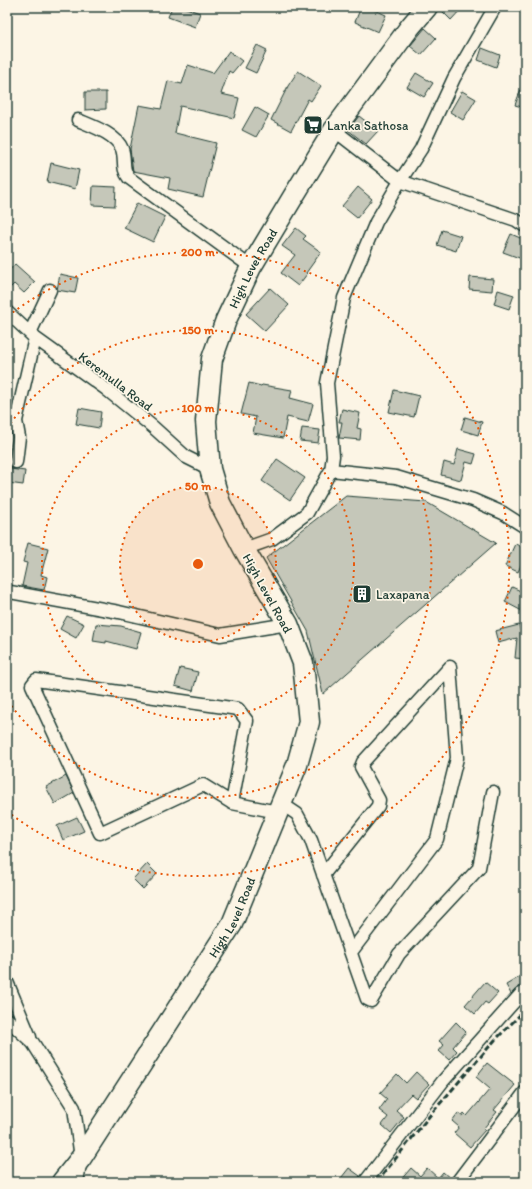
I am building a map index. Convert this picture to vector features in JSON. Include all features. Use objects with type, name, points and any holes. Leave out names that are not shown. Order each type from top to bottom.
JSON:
[{"type":"highway","name":"High Level Road","points":[[62,1182],[81,1158],[232,924],[297,765],[309,722],[303,663],[288,624],[244,549],[220,503],[210,469],[206,421],[212,359],[226,320],[251,267],[334,130],[410,27],[427,7]]},
{"type":"street","points":[[244,549],[272,539],[307,513],[331,470],[333,456],[327,383],[344,298],[376,222],[421,149],[454,78],[495,7]]},
{"type":"street","points":[[78,120],[104,131],[118,142],[122,149],[124,170],[129,178],[251,267]]},
{"type":"street","points":[[334,130],[400,181],[516,220],[525,226]]},
{"type":"street","points":[[16,462],[19,437],[16,421],[32,335],[50,290]]},
{"type":"street","name":"Keremulla Road","points":[[7,312],[32,335],[112,394],[153,427],[186,457],[210,469]]},
{"type":"street","points":[[331,470],[396,477],[473,500],[503,513],[525,527]]},
{"type":"street","points":[[10,592],[118,612],[220,635],[288,624]]},
{"type":"street","points":[[323,875],[378,806],[379,800],[361,767],[363,762],[450,667],[457,758],[437,839],[351,952]]},
{"type":"street","points":[[232,803],[247,721],[238,709],[36,680],[32,685],[100,833],[203,785],[232,803],[280,808],[297,814],[311,840],[367,999],[371,1001],[399,954],[479,868],[493,792]]},
{"type":"street","points":[[7,982],[33,1044],[74,1108],[81,1158],[78,1182]]},
{"type":"street","points":[[366,1182],[443,1081],[520,995],[525,992]]},
{"type":"street","points":[[7,1019],[33,1044]]},
{"type":"street","points":[[457,1182],[523,1099]]},
{"type":"building","points":[[172,7],[183,7],[200,13],[195,27],[168,17]]},
{"type":"building","points":[[361,7],[368,7],[386,15],[378,32],[355,22]]},
{"type":"building","points":[[438,7],[463,7],[451,20]]},
{"type":"building","points":[[425,28],[436,38],[421,55],[410,46]]},
{"type":"building","points":[[257,45],[267,50],[256,73],[245,68]]},
{"type":"building","points":[[482,48],[500,55],[496,67],[478,60]]},
{"type":"building","points":[[229,51],[242,61],[232,73],[229,71],[221,94],[239,98],[234,118],[180,106],[175,133],[216,143],[203,197],[168,189],[170,178],[133,171],[130,149],[139,105],[161,109],[168,81],[182,84],[188,65],[213,73]]},
{"type":"building","points":[[298,71],[321,86],[311,101],[308,99],[291,131],[271,120],[288,86]]},
{"type":"building","points":[[416,73],[433,83],[424,97],[407,87]]},
{"type":"building","points":[[525,81],[525,108],[515,105]]},
{"type":"building","points":[[462,91],[476,99],[463,120],[450,112]]},
{"type":"building","points":[[85,92],[106,92],[106,109],[85,110]]},
{"type":"building","points":[[255,107],[269,115],[256,137],[242,130]]},
{"type":"building","points":[[359,116],[378,131],[366,144],[348,130]]},
{"type":"building","points":[[51,163],[79,170],[75,189],[47,182]]},
{"type":"building","points":[[93,186],[116,187],[115,206],[92,205]]},
{"type":"building","points":[[358,187],[372,199],[357,218],[342,206]]},
{"type":"building","points":[[137,203],[165,217],[153,242],[124,228]]},
{"type":"building","points":[[296,228],[306,236],[303,239],[321,252],[298,286],[281,273],[295,255],[282,246]]},
{"type":"building","points":[[442,230],[461,236],[456,251],[437,245]]},
{"type":"building","points":[[511,234],[525,240],[525,260],[503,252]]},
{"type":"building","points":[[15,264],[35,282],[24,293],[14,284],[7,291],[7,273]]},
{"type":"building","points":[[60,274],[78,278],[75,293],[57,290]]},
{"type":"building","points":[[470,277],[493,279],[492,291],[469,289]]},
{"type":"building","points":[[270,288],[289,305],[265,331],[246,314]]},
{"type":"building","points":[[498,290],[514,295],[509,309],[494,304]]},
{"type":"building","points":[[249,383],[292,390],[290,398],[313,404],[308,422],[287,417],[283,438],[253,433],[256,417],[241,414]]},
{"type":"building","points":[[394,390],[419,396],[414,417],[389,412]]},
{"type":"building","points":[[79,408],[101,412],[99,428],[76,424]]},
{"type":"building","points":[[342,409],[360,413],[357,428],[361,429],[360,440],[339,438],[342,422],[339,422]]},
{"type":"building","points":[[465,417],[482,422],[478,435],[461,430]]},
{"type":"building","points":[[302,428],[320,430],[318,443],[300,441]]},
{"type":"building","points":[[458,449],[476,454],[473,464],[466,462],[461,480],[441,475],[444,462],[454,465]]},
{"type":"building","points":[[277,459],[305,478],[290,500],[262,481]]},
{"type":"building","points":[[10,469],[25,471],[23,485],[8,483]]},
{"type":"building","name":"Laxapana","points":[[346,496],[426,502],[496,543],[323,694],[308,631],[266,558]]},
{"type":"building","points":[[28,543],[48,548],[41,575],[47,577],[44,590],[22,586],[27,563],[23,562]]},
{"type":"building","points":[[515,544],[525,548],[525,556],[518,572],[505,566]]},
{"type":"building","points":[[512,587],[525,593],[525,605],[522,611],[505,602]]},
{"type":"building","points":[[67,616],[84,624],[76,638],[60,629]]},
{"type":"building","points":[[96,624],[121,626],[141,632],[136,649],[106,641],[106,643],[93,641]]},
{"type":"building","points":[[519,625],[525,648],[525,659],[515,658],[517,638],[498,643],[495,631]]},
{"type":"building","points":[[180,668],[198,672],[193,691],[175,686]]},
{"type":"building","points":[[66,776],[74,793],[55,804],[46,787]]},
{"type":"building","points":[[77,817],[84,831],[63,840],[57,826]]},
{"type":"building","points":[[147,864],[157,874],[143,889],[133,879]]},
{"type":"building","points":[[525,971],[525,985],[516,989],[511,994],[506,985]]},
{"type":"building","points":[[485,982],[498,993],[488,1004],[485,1002],[475,1014],[465,1005]]},
{"type":"building","points":[[456,1022],[466,1032],[453,1047],[457,1051],[449,1060],[439,1051],[444,1045],[439,1041]]},
{"type":"building","points":[[487,1063],[515,1085],[494,1110],[497,1112],[483,1129],[485,1130],[470,1147],[454,1133],[459,1127],[452,1121],[458,1113],[462,1116],[464,1113],[467,1116],[490,1089],[476,1077]]},
{"type":"building","points":[[416,1072],[429,1084],[416,1098],[411,1094],[396,1110],[404,1117],[391,1133],[382,1125],[388,1117],[379,1110],[387,1099],[380,1093],[397,1074],[406,1083]]},
{"type":"building","points":[[349,1168],[360,1176],[356,1182],[338,1182]]},
{"type":"building","points":[[411,1168],[420,1176],[427,1168],[438,1178],[443,1172],[451,1179],[450,1182],[399,1182]]},
{"type":"railway","points":[[377,1182],[431,1114],[495,1040],[525,1010]]},
{"type":"place","name":"Lanka Sathosa","points":[[313,125]]},
{"type":"place","name":"Laxapana","points":[[362,594]]}]
